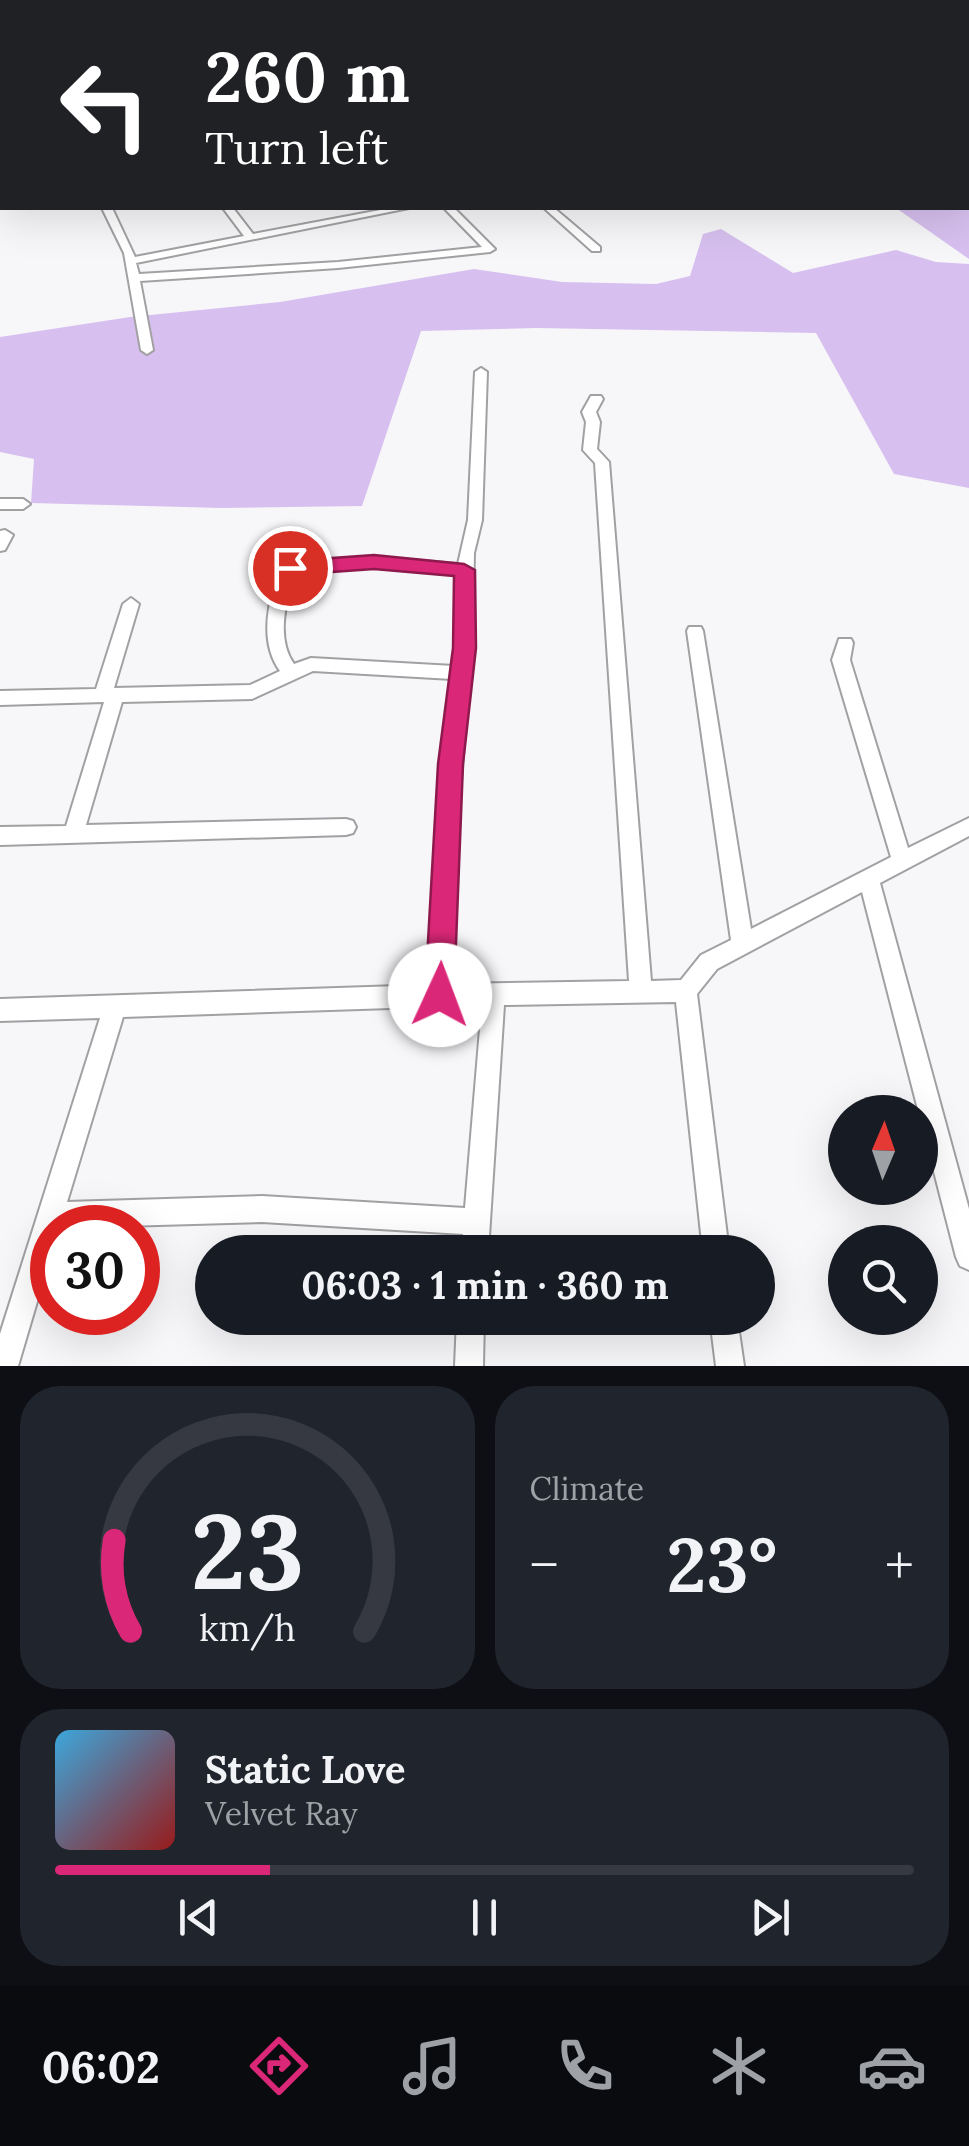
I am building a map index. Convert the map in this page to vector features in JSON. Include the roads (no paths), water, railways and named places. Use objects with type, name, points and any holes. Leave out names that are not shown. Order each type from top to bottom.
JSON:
[{"type":"street","points":[[108,210],[130,261],[147,350]]},
{"type":"street","points":[[230,210],[251,238]]},
{"type":"street","points":[[332,210],[340,220]]},
{"type":"street","points":[[130,261],[393,210]]},
{"type":"street","points":[[132,278],[338,265],[490,250],[451,210]]},
{"type":"street","points":[[551,210],[596,249]]},
{"type":"street","points":[[440,995],[443,876],[461,672],[464,570],[475,520],[481,372]]},
{"type":"street","points":[[596,399],[589,412],[593,422],[590,450],[602,462],[604,533],[616,621],[642,992]]},
{"type":"street","points":[[0,504],[23,504]]},
{"type":"street","points":[[290,671],[281,663],[275,622],[290,568],[374,562],[464,570]]},
{"type":"street","points":[[74,831],[131,604]]},
{"type":"street","points":[[695,631],[742,943]]},
{"type":"street","points":[[845,643],[841,660],[902,860]]},
{"type":"street","points":[[0,698],[252,692],[311,664],[461,672]]},
{"type":"street","points":[[714,1235],[686,992],[709,962],[969,826]]},
{"type":"street","points":[[0,836],[74,831],[346,828]]},
{"type":"street","points":[[869,880],[969,1257]]},
{"type":"street","points":[[0,1010],[440,995],[686,992]]},
{"type":"street","points":[[476,1235],[494,994]]},
{"type":"street","points":[[53,1205],[114,1008]]},
{"type":"street","points":[[160,1212],[262,1209],[476,1222]]},
{"type":"street","points":[[4,1366],[30,1281]]},
{"type":"street","points":[[469,1366],[470,1335]]},
{"type":"street","points":[[726,1335],[730,1366]]}]
